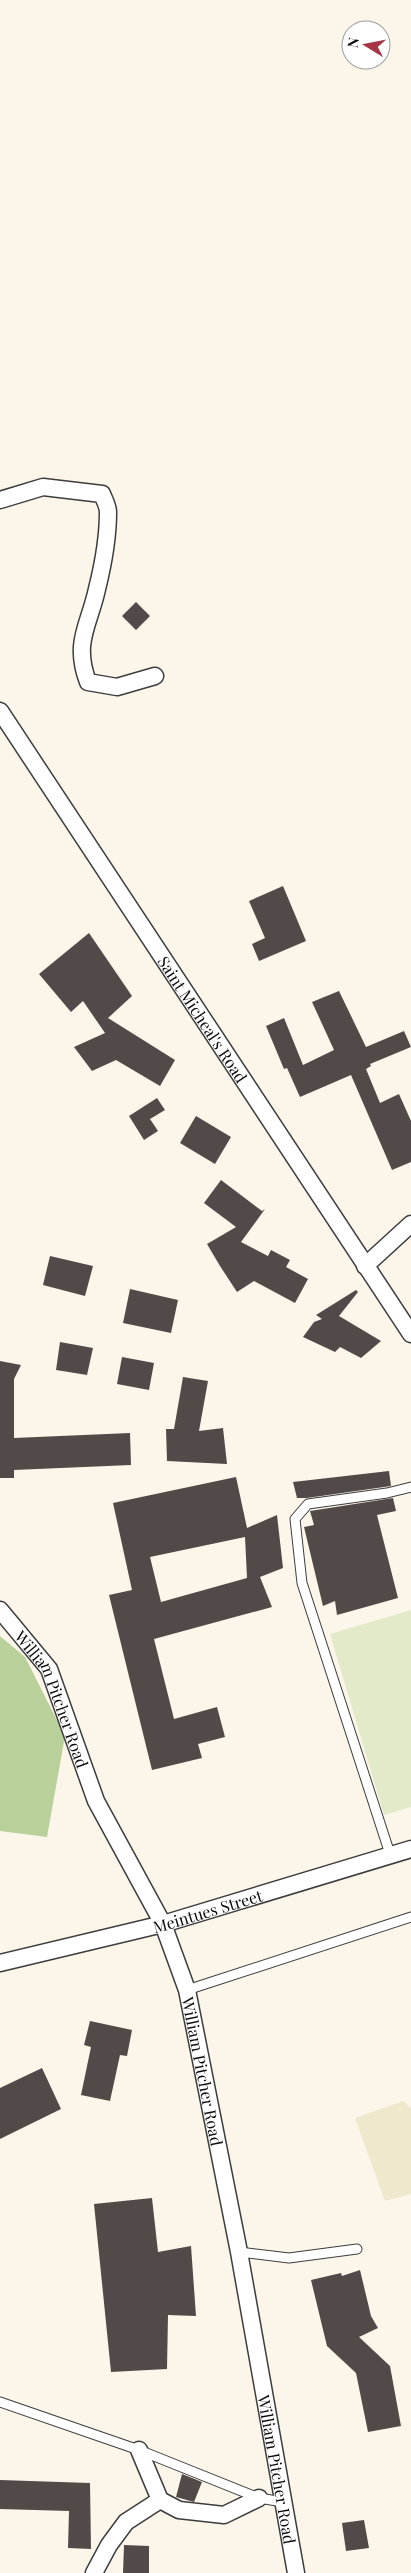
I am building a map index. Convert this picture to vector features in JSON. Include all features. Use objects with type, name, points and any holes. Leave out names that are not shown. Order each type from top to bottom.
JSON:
[{"type":"street","points":[[0,500],[43,487],[102,494],[108,510],[104,543],[98,589],[83,632],[81,663],[88,682],[117,687],[155,676]]},
{"type":"street","name":"Saint Micheal's Road","points":[[0,711],[409,1330]]},
{"type":"street","points":[[365,1266],[411,1224]]},
{"type":"street","name":"William Pitcher Road","points":[[0,1610],[49,1669],[96,1801],[162,1924],[187,1990],[239,2252],[296,2573]]},
{"type":"street","name":"Meintues Street","points":[[0,1963],[162,1924],[411,1849]]},
{"type":"street","points":[[139,2450],[160,2500],[179,2510],[224,2515],[259,2498]]},
{"type":"street","points":[[94,2573],[109,2545],[126,2522],[160,2500]]},
{"type":"lane","points":[[390,1854],[302,1583],[295,1519],[308,1504],[387,1493],[411,1487]]},
{"type":"lane","points":[[187,1990],[411,1917]]},
{"type":"lane","points":[[239,2252],[290,2258],[357,2249]]},
{"type":"lane","points":[[0,2402],[139,2450],[259,2498],[283,2502]]},
{"type":"shaded area","points":[[403,2101],[411,2108],[411,2194],[385,2201],[355,2118]]},
{"type":"green space","points":[[411,1610],[411,1807],[384,1815],[330,1634]]},
{"type":"green space","points":[[0,1636],[25,1657],[65,1736],[47,1837],[0,1831]]},
{"type":"building","points":[[136,602],[150,616],[136,630],[122,616]]},
{"type":"building","points":[[283,886],[306,941],[259,961],[252,944],[265,938],[249,901]]},
{"type":"building","points":[[89,933],[132,996],[108,1018],[175,1060],[160,1086],[116,1060],[92,1071],[74,1047],[105,1033],[83,1001],[71,1012],[39,974]]},
{"type":"building","points":[[339,991],[366,1047],[404,1031],[411,1047],[370,1064],[371,1066],[366,1069],[380,1103],[399,1094],[411,1121],[411,1162],[392,1170],[351,1075],[300,1097],[287,1068],[284,1069],[266,1026],[284,1018],[303,1065],[334,1050],[312,1002]]},
{"type":"building","points":[[157,1098],[165,1110],[150,1119],[158,1131],[144,1140],[129,1116]]},
{"type":"building","points":[[196,1116],[231,1137],[215,1164],[180,1143]]},
{"type":"building","points":[[221,1180],[262,1211],[265,1209],[241,1242],[268,1256],[271,1250],[290,1260],[286,1267],[308,1279],[295,1303],[254,1281],[237,1292],[220,1266],[207,1244],[236,1227],[204,1203]]},
{"type":"building","points":[[50,1256],[93,1266],[85,1296],[43,1285]]},
{"type":"building","points":[[130,1289],[178,1300],[171,1333],[123,1323]]},
{"type":"building","points":[[356,1290],[358,1292],[339,1316],[381,1341],[361,1358],[340,1347],[335,1352],[303,1337],[314,1322],[322,1319],[316,1315]]},
{"type":"building","points":[[60,1342],[93,1348],[87,1375],[56,1370]]},
{"type":"building","points":[[122,1357],[154,1363],[149,1390],[117,1384]]},
{"type":"building","points":[[0,1361],[21,1365],[14,1379],[14,1438],[130,1433],[131,1465],[14,1470],[14,1478],[0,1478]]},
{"type":"building","points":[[183,1377],[208,1381],[199,1431],[223,1428],[227,1464],[167,1461],[166,1429],[174,1429]]},
{"type":"building","points":[[389,1471],[391,1486],[307,1498],[297,1498],[293,1482]]},
{"type":"building","points":[[236,1477],[247,1528],[277,1515],[283,1568],[260,1577],[272,1607],[154,1639],[174,1719],[217,1707],[225,1737],[198,1744],[202,1758],[152,1770],[109,1595],[132,1590],[113,1503]],"holes":[[[245,1537],[247,1578],[161,1602],[150,1557]]]},
{"type":"building","points":[[393,1498],[396,1511],[377,1515],[398,1598],[337,1615],[335,1601],[323,1606],[304,1527],[314,1525],[310,1511]]},
{"type":"building","points":[[90,2021],[132,2030],[127,2056],[120,2055],[110,2101],[81,2095],[91,2047],[84,2045]]},
{"type":"building","points":[[42,2068],[61,2109],[0,2139],[0,2088]]},
{"type":"building","points":[[152,2198],[158,2252],[191,2246],[196,2316],[168,2315],[167,2369],[111,2372],[94,2204]]},
{"type":"building","points":[[360,2270],[371,2316],[378,2328],[359,2337],[390,2366],[401,2426],[368,2432],[356,2373],[327,2346],[311,2280],[341,2273],[342,2276]]},
{"type":"building","points":[[182,2474],[202,2482],[194,2502],[176,2497]]},
{"type":"building","points":[[0,2480],[90,2483],[91,2549],[68,2548],[69,2511],[0,2509]]},
{"type":"building","points":[[364,2520],[369,2548],[346,2551],[342,2523]]},
{"type":"building","points":[[124,2545],[149,2546],[149,2573],[123,2573]]}]
